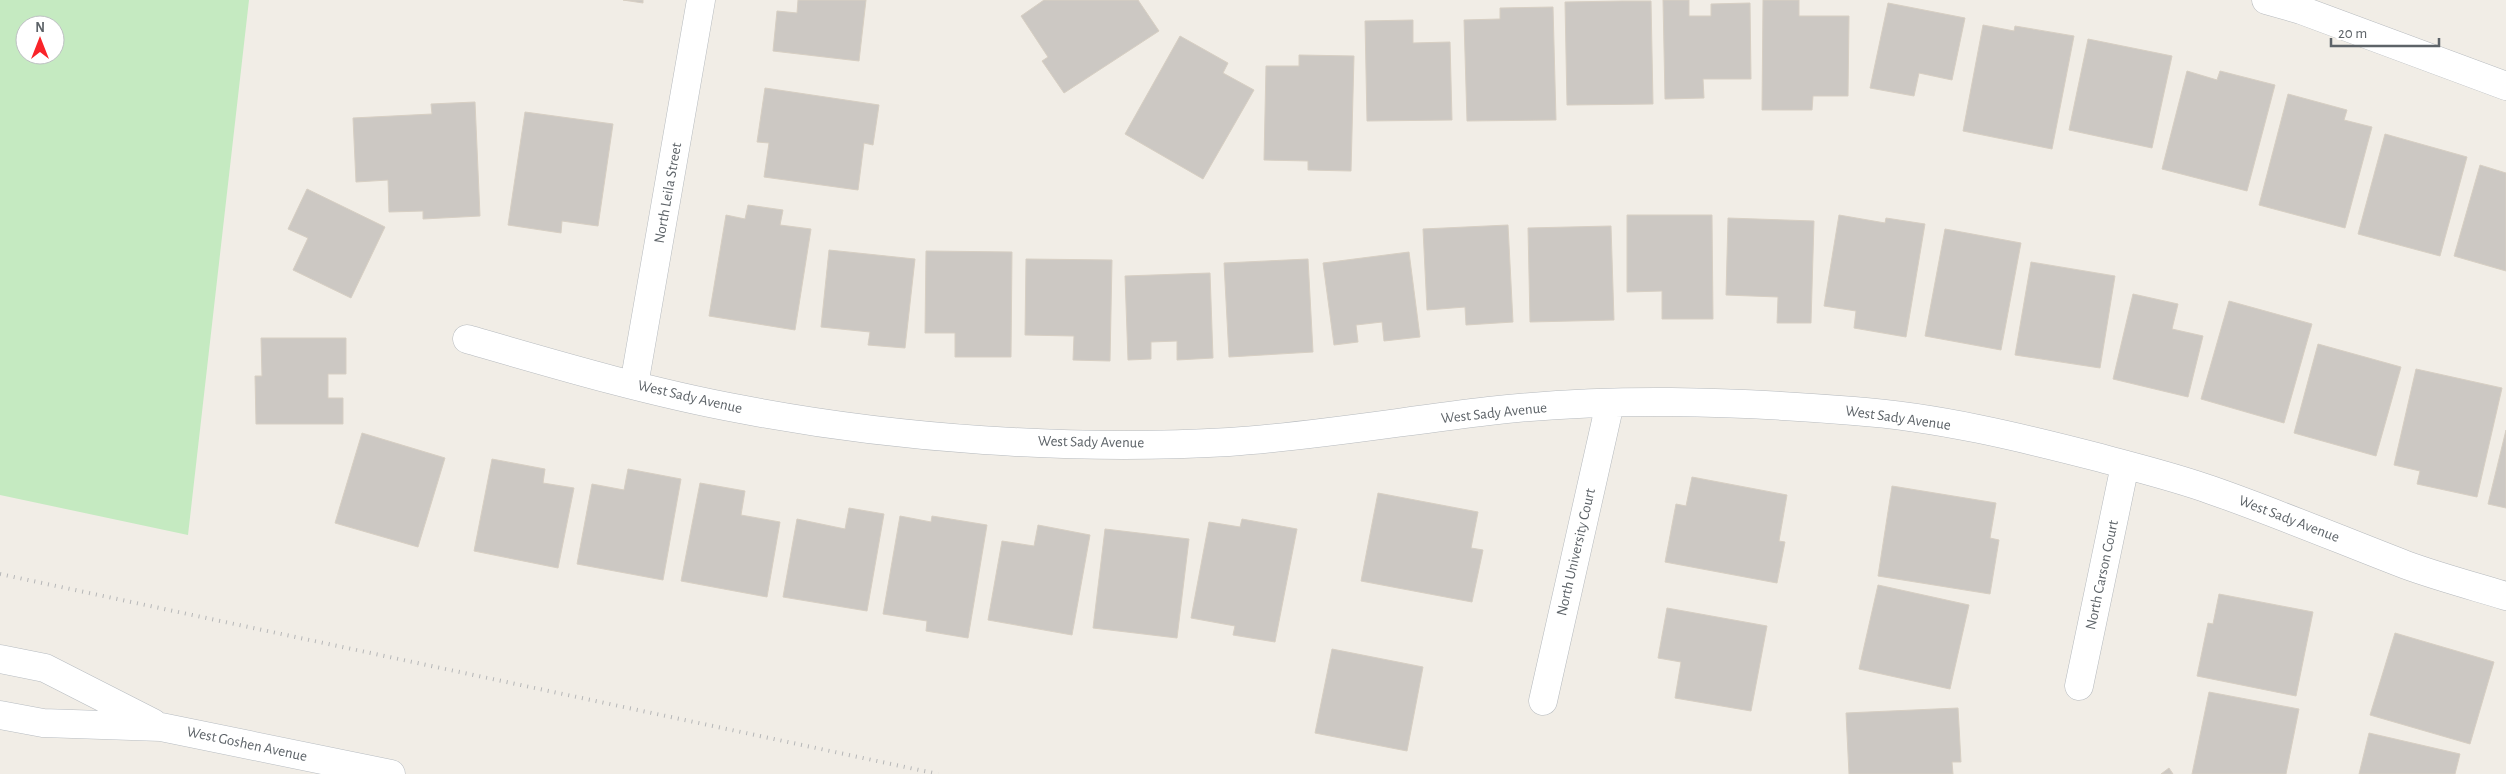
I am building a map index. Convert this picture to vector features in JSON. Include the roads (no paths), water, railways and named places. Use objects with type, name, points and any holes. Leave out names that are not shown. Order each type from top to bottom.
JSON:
[{"type":"street","name":"North Leila Street","points":[[634,385],[701,0]]},
{"type":"street","points":[[2266,0],[2301,10],[2506,86]]},
{"type":"street","name":"West Sady Avenue","points":[[467,339],[634,385],[741,410],[850,426],[962,438],[1100,444],[1229,442],[1360,429],[1493,411],[1610,403],[1733,402],[1862,411],[1964,427],[2053,446],[2206,488],[2412,567],[2506,596]]},
{"type":"street","name":"North University Court","points":[[1543,701],[1610,403]]},
{"type":"street","name":"North Carson Court","points":[[2079,686],[2125,465]]},
{"type":"street","name":"West Goshen Avenue","points":[[0,659],[45,668],[161,727]]},
{"type":"street","name":"West Goshen Avenue","points":[[0,715],[43,723],[161,727],[391,774]]},
{"type":"railway","points":[[0,574],[938,774]]}]
